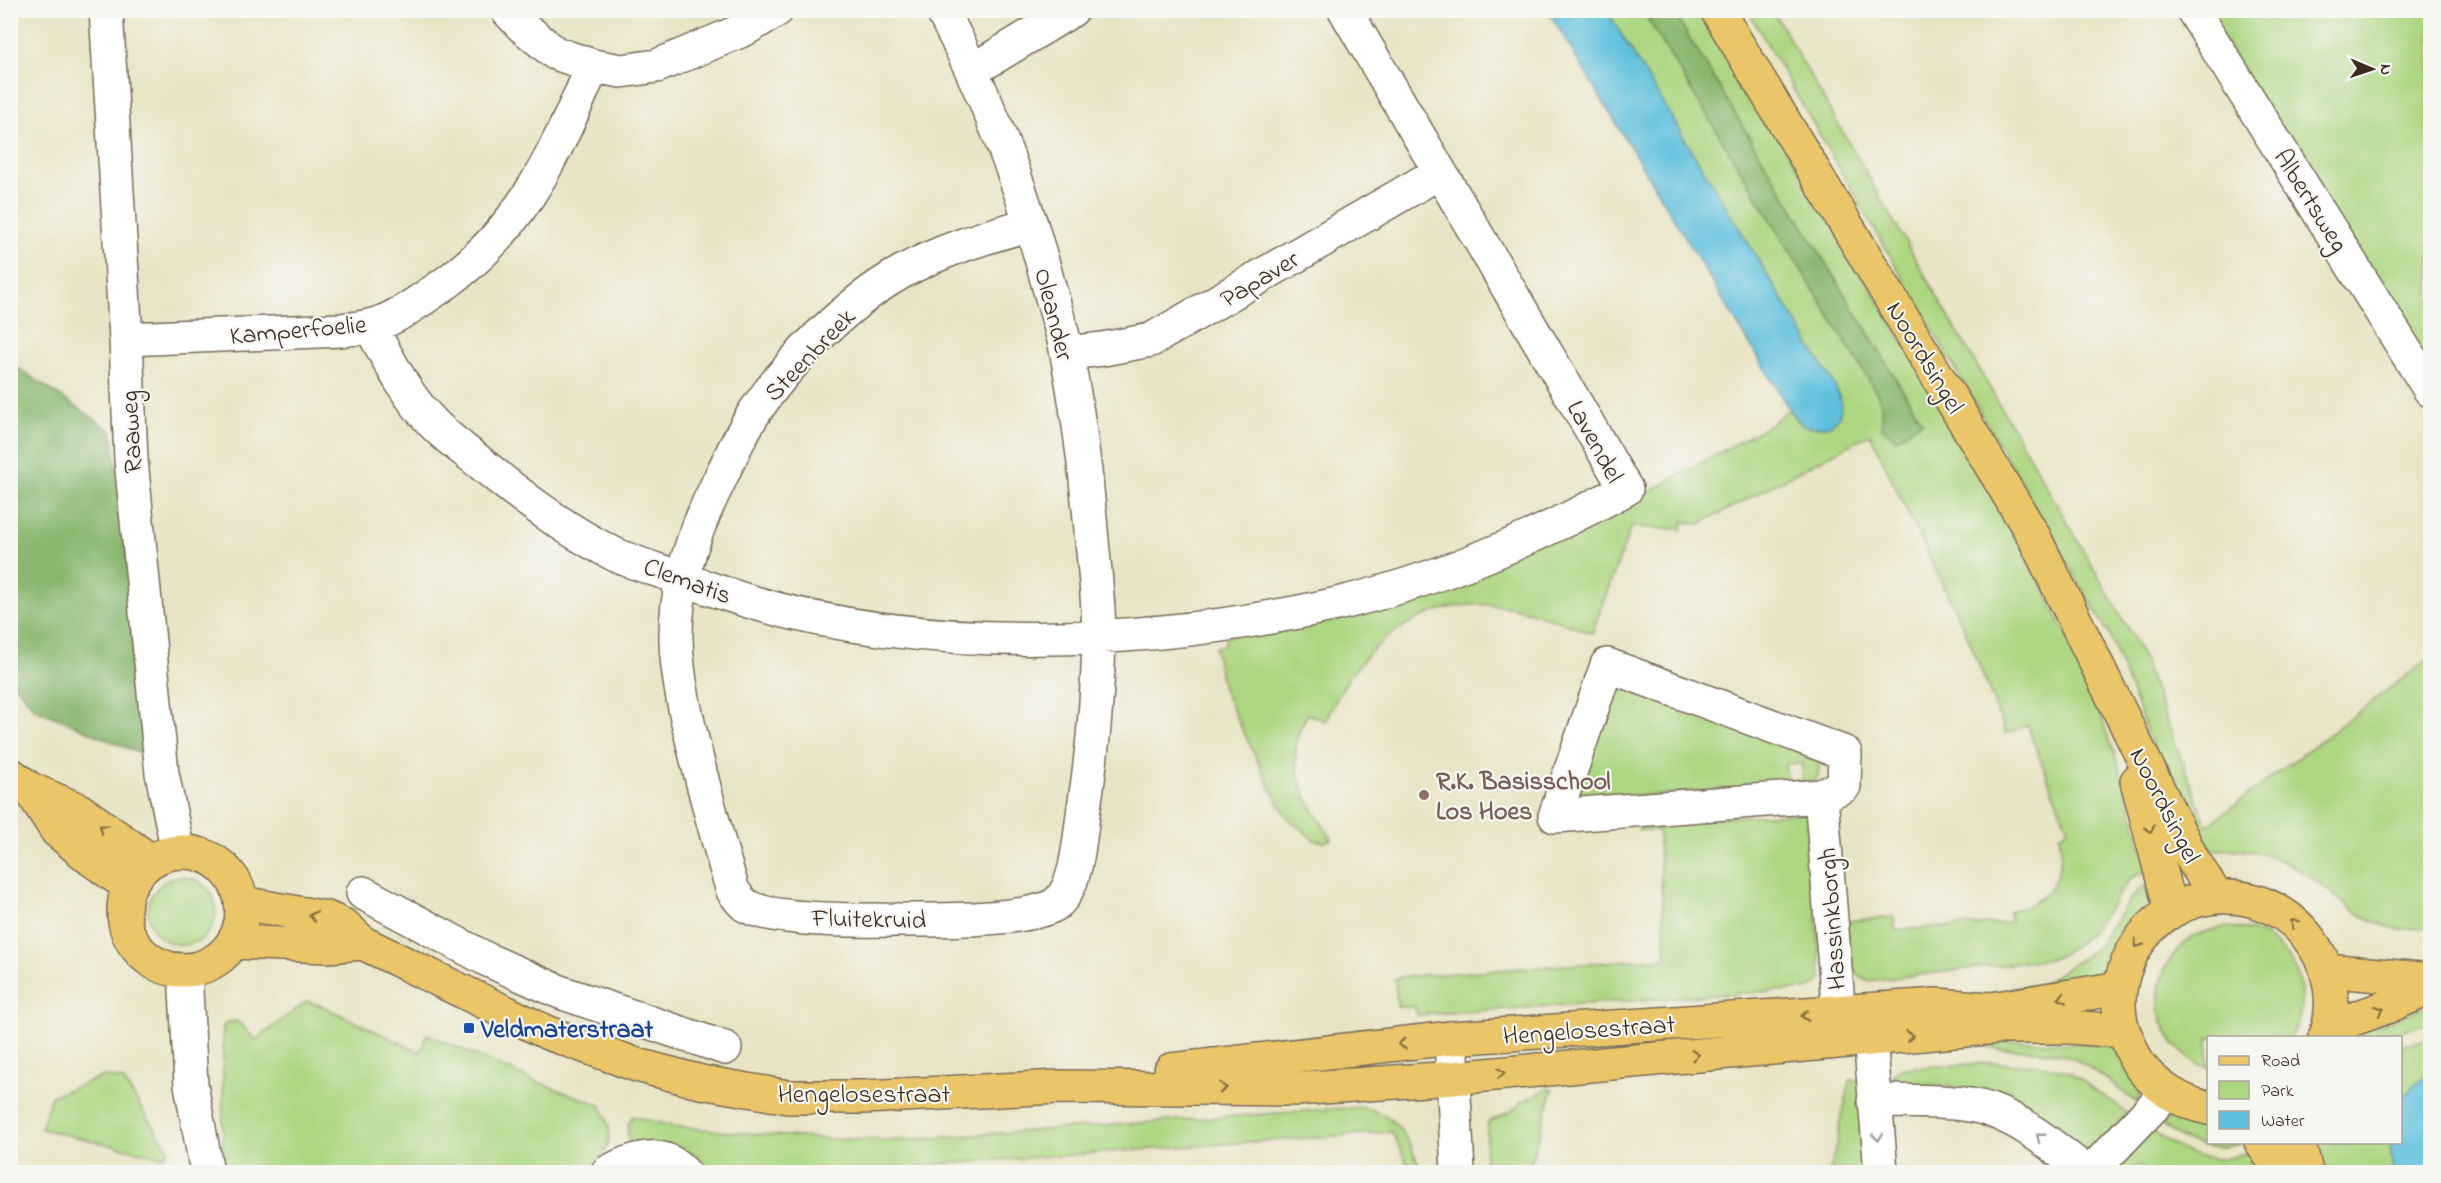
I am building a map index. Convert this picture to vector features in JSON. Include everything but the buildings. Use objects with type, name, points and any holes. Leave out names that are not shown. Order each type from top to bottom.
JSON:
[{"type":"main road","name":"Noordsingel","points":[[1717,10],[2033,535],[2118,712],[2193,860],[2216,896]]},
{"type":"main road","name":"Noordsingel","points":[[2118,712],[2172,910]]},
{"type":"main road","points":[[20,781],[165,856]]},
{"type":"main road","points":[[20,781],[57,831],[129,886]]},
{"type":"main road","points":[[188,852],[207,857],[224,868],[236,884],[242,903],[241,922],[228,950],[204,966],[185,970],[163,967],[144,956],[130,939],[123,907],[129,886],[142,867],[165,856],[188,852]]},
{"type":"main road","points":[[2207,1108],[2167,1092],[2139,1065],[2122,1031],[2119,1010],[2120,988],[2127,961],[2141,938],[2172,910],[2188,902],[2216,896],[2252,899],[2284,914],[2312,940],[2327,970],[2332,994],[2327,1033]]},
{"type":"main road","name":"Hengelosestraat","points":[[242,903],[327,918],[345,926],[363,943],[548,1033],[637,1065],[701,1083],[788,1097],[864,1097],[1059,1087],[1295,1089],[1453,1078],[1854,1027],[1937,1005],[1991,1009],[2120,988]]},
{"type":"main road","points":[[233,942],[327,946],[363,943]]},
{"type":"main road","points":[[2327,970],[2430,980]]},
{"type":"main road","points":[[2327,1033],[2430,988]]},
{"type":"main road","name":"Hengelosestraat","points":[[1059,1087],[1192,1067],[1451,1038],[1854,1027],[2069,1027],[2122,1031]]},
{"type":"main road","points":[[2262,1144],[2282,1173]]},
{"type":"main road","points":[[2299,1144],[2306,1173]]},
{"type":"street","name":"Raaweg","points":[[106,10],[131,460],[162,773],[165,856]]},
{"type":"street","points":[[507,10],[522,26],[555,53],[593,66],[621,71],[657,66],[745,29],[777,10]]},
{"type":"street","name":"Oleander","points":[[942,10],[973,70],[1012,169],[1031,224],[1067,352],[1087,486],[1099,635]]},
{"type":"street","points":[[973,70],[1072,10]]},
{"type":"street","name":"Lavendel","points":[[1099,635],[1162,632],[1251,620],[1331,606],[1376,594],[1448,572],[1494,554],[1556,526],[1626,489],[1345,10]]},
{"type":"street","name":"Albertsweg","points":[[2193,10],[2430,390]]},
{"type":"street","name":"Kamperfoelie","points":[[126,339],[341,330],[370,326],[407,309],[447,283],[494,242],[526,201],[563,135],[593,66]]},
{"type":"street","name":"Papaver","points":[[1067,352],[1104,349],[1151,340],[1440,172]]},
{"type":"street","name":"Steenbreek","points":[[682,579],[692,541],[708,504],[756,410],[785,372],[815,340],[862,298],[898,274],[936,254],[1031,224]]},
{"type":"street","name":"Clematis","points":[[370,326],[396,374],[430,420],[520,496],[568,528],[617,555],[748,602],[801,614],[912,632],[1042,639],[1099,635]]},
{"type":"street","name":"Fluitekruid","points":[[682,579],[676,637],[679,678],[716,833],[733,891],[744,904],[771,914],[835,920],[949,920],[1018,915],[1055,905],[1066,893],[1073,875],[1088,780],[1099,635]]},
{"type":"street","points":[[1607,665],[1845,753],[1845,786],[1821,796],[1555,816],[1607,665]]},
{"type":"street","name":"Hassinkborgh","points":[[1821,796],[1837,992],[1854,1027],[1874,1101],[1881,1173]]},
{"type":"street","points":[[363,893],[488,960],[560,992],[725,1048]]},
{"type":"street","points":[[363,943],[388,925],[414,920]]},
{"type":"street","points":[[185,970],[191,1085],[207,1173]]},
{"type":"street","points":[[637,1065],[648,1020]]},
{"type":"street","points":[[1451,1038],[1458,1173]]},
{"type":"street","points":[[2091,1173],[2167,1092]]},
{"type":"street","points":[[1874,1101],[1940,1103],[1988,1109],[2030,1129],[2086,1173]]},
{"type":"street","points":[[608,1173],[627,1162],[646,1157],[662,1159],[679,1168],[683,1173]]},
{"type":"green space","points":[[1607,11],[1643,11],[1878,395],[1881,403],[1882,428],[1922,422],[1673,11],[1703,11],[2001,504],[2075,652],[2117,760],[2149,871],[2128,881],[2104,916],[2077,945],[2051,959],[1868,981],[1855,971],[1849,956],[1847,921],[1894,917],[1895,930],[2010,923],[2009,911],[2035,902],[2052,885],[2058,874],[2060,862],[2059,835],[2068,830],[2027,725],[2006,734],[1969,639],[1870,434],[1700,524],[1683,522],[1682,529],[1631,527],[1592,633],[1520,609],[1478,605],[1449,608],[1422,617],[1397,630],[1375,648],[1356,669],[1339,694],[1326,721],[1308,714],[1299,730],[1296,763],[1299,779],[1313,810],[1332,839],[1324,842],[1314,840],[1288,818],[1276,799],[1223,689],[1215,647],[1225,645],[1225,638],[1633,501],[1771,424],[1789,409],[1802,425],[1822,365]]},
{"type":"green space","points":[[1643,11],[1673,11],[1922,422],[1896,439],[1882,428],[1881,403],[1878,395]]},
{"type":"green space","points":[[1748,11],[1773,11],[2137,644],[2207,826],[2430,658],[2430,927],[2398,929],[2381,925],[2348,906],[2297,868],[2269,856],[2239,850],[2209,851],[2195,855],[2109,634]]},
{"type":"green space","points":[[2206,11],[2430,11],[2430,369]]},
{"type":"green space","points":[[11,363],[112,431],[151,758],[35,709],[11,680]]},
{"type":"green space","points":[[1618,686],[1817,758],[1819,767],[1817,776],[1814,782],[1802,783],[1802,764],[1786,764],[1787,785],[1583,800],[1578,796],[1612,689]]},
{"type":"green space","points":[[1809,813],[1821,978],[1816,985],[1805,989],[1417,1015],[1415,1007],[1397,1007],[1395,979],[1399,977],[1666,958],[1658,830],[1638,830],[1644,821]]},
{"type":"green space","points":[[182,877],[195,880],[206,887],[213,898],[216,911],[213,924],[206,935],[195,942],[182,945],[169,942],[158,935],[151,924],[148,911],[151,898],[158,887],[169,880]]},
{"type":"green space","points":[[2153,882],[2150,907],[2116,957],[2101,971],[2089,977],[2009,990],[2042,984],[2097,948],[2131,898],[2141,888]]},
{"type":"green space","points":[[2225,927],[2241,928],[2265,936],[2287,956],[2299,981],[2301,995],[2297,1023],[2291,1036],[2207,1036],[2207,1068],[2190,1059],[2175,1045],[2165,1029],[2160,1011],[2159,993],[2163,974],[2172,957],[2190,939]]},
{"type":"green space","points":[[307,1001],[420,1052],[427,1034],[532,1080],[600,1105],[609,1127],[607,1147],[596,1164],[586,1172],[223,1172],[223,1027],[227,1022],[237,1021],[255,1040]]},
{"type":"green space","points":[[2430,1005],[2430,1023],[2385,1036],[2347,1036]]},
{"type":"green space","points":[[2430,1039],[2430,1071],[2402,1101],[2402,1046]]},
{"type":"green space","points":[[1987,1040],[2113,1044],[2133,1073],[2140,1089],[2140,1096],[2137,1103],[2098,1073],[2073,1059],[2038,1050],[1989,1049]]},
{"type":"green space","points":[[1989,1063],[2041,1065],[2070,1072],[2127,1113],[2093,1150],[2081,1149],[2036,1117],[2002,1100],[1948,1086],[1893,1083],[1893,1074],[1904,1068]]},
{"type":"green space","points":[[104,1076],[123,1080],[169,1150],[163,1157],[41,1129],[51,1096]]},
{"type":"green space","points":[[1850,1080],[1863,1081],[1866,1172],[1830,1172]]},
{"type":"green space","points":[[1549,1088],[1553,1089],[1528,1172],[1488,1172],[1484,1169],[1488,1122],[1512,1111],[1521,1102]]},
{"type":"green space","points":[[1360,1107],[1384,1115],[1401,1130],[1422,1172],[1411,1172],[1392,1132],[927,1165],[917,1168],[916,1172],[775,1172],[722,1165],[721,1172],[709,1172],[697,1155],[653,1143],[632,1144],[628,1141],[628,1125],[633,1116],[673,1126],[730,1132],[827,1139],[905,1140]]},
{"type":"green space","points":[[2207,1114],[2207,1144],[2239,1144],[2211,1147],[2181,1138],[2163,1125],[2166,1121],[2180,1115]]},
{"type":"green space","points":[[2151,1131],[2199,1157],[2223,1159],[2254,1151],[2269,1172],[2148,1172],[2138,1165],[2131,1172],[2115,1172]]},
{"type":"green space","points":[[2312,1144],[2390,1144],[2393,1172],[2321,1172]]},
{"type":"water","points":[[1548,11],[1607,11],[1835,386],[1841,408],[1836,420],[1831,424],[1817,427],[1802,425],[1789,409]]},
{"type":"water","points":[[2430,1071],[2430,1172],[2393,1172],[2390,1144],[2402,1144],[2402,1101]]},
{"type":"place","name":"R.K. Basisschool Los Hoes","points":[[1424,795]]},
{"type":"place","name":"Veldmaterstraat","points":[[469,1028]]}]
